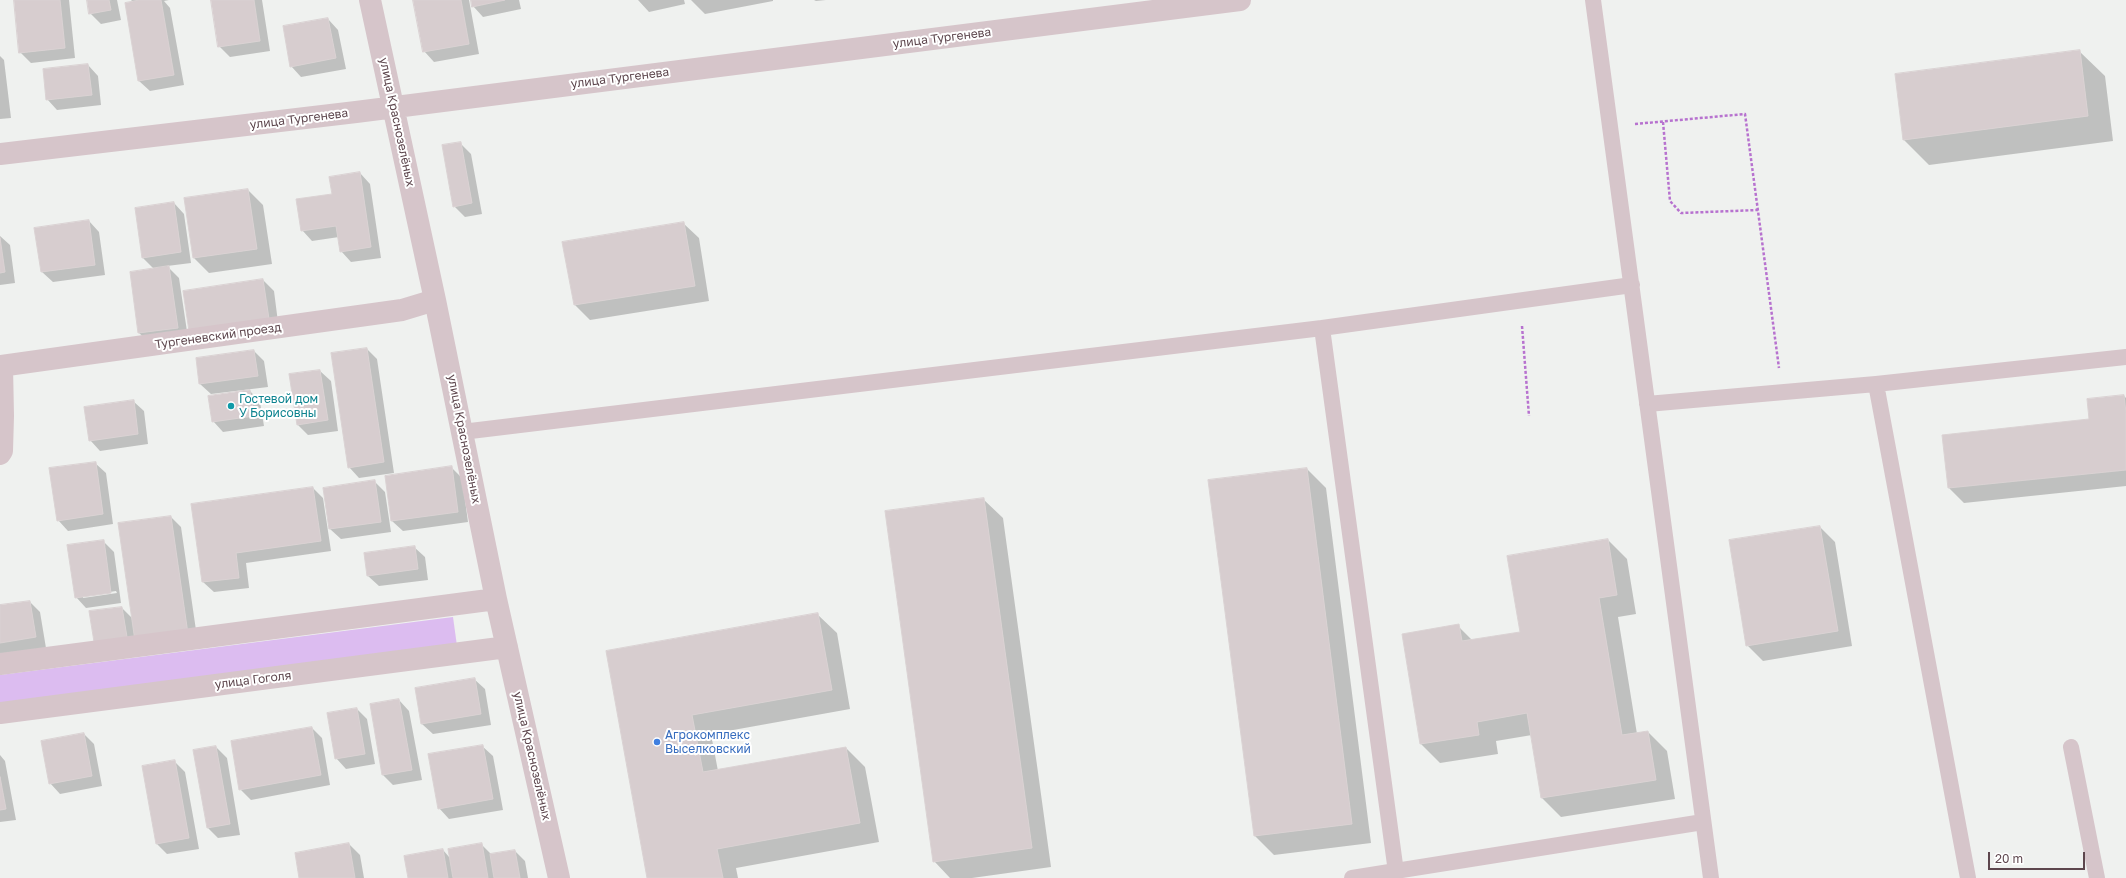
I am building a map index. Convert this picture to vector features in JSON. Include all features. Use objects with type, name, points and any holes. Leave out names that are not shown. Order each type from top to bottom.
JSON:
[{"type":"street","name":"улица Краснозелёных","points":[[370,0],[435,300],[496,599],[559,878]]},
{"type":"street","name":"улица Тургенева","points":[[0,154],[394,107],[1161,5],[1240,0]]},
{"type":"street","name":"Тургеневский проезд","points":[[1,366],[402,310],[435,300]]},
{"type":"street","points":[[0,454],[2,451],[3,416],[1,366]]},
{"type":"street","points":[[0,664],[496,599]]},
{"type":"street","name":"улица Гоголя","points":[[0,713],[507,647]]},
{"type":"lane","points":[[1593,0],[1711,878]]},
{"type":"lane","points":[[462,432],[1322,328],[1521,302],[1632,285]]},
{"type":"lane","points":[[1322,328],[1396,872]]},
{"type":"lane","points":[[1647,404],[1876,384],[2126,357]]},
{"type":"lane","points":[[1876,384],[1968,878]]},
{"type":"lane","points":[[2071,747],[2097,878]]},
{"type":"lane","points":[[1352,878],[1703,822]]},
{"type":"path","points":[[1610,126],[1745,114],[1782,392]]},
{"type":"path","points":[[1663,122],[1670,201],[1681,213],[1758,210]]},
{"type":"path","points":[[1521,302],[1529,416]]},
{"type":"shaded area","points":[[453,617],[457,646],[0,705],[0,675]]},
{"type":"building","points":[[14,0],[60,0],[65,48],[19,53]]},
{"type":"building","points":[[87,0],[109,0],[111,10],[89,14]]},
{"type":"building","points":[[140,0],[161,0],[174,75],[138,81],[125,3]]},
{"type":"building","points":[[211,0],[254,0],[260,41],[218,47]]},
{"type":"building","points":[[413,0],[461,0],[469,44],[423,52]]},
{"type":"building","points":[[471,0],[505,0],[472,7]]},
{"type":"building","points":[[328,18],[336,58],[290,67],[283,26]]},
{"type":"building","points":[[2080,50],[2088,116],[1903,140],[1895,74]]},
{"type":"building","points":[[88,64],[92,95],[46,100],[43,69]]},
{"type":"building","points":[[461,142],[472,203],[453,207],[442,145]]},
{"type":"building","points":[[360,172],[371,247],[340,252],[336,226],[301,231],[296,199],[332,194],[329,177]]},
{"type":"building","points":[[248,189],[257,249],[193,258],[184,198]]},
{"type":"building","points":[[174,202],[181,252],[142,258],[135,208]]},
{"type":"building","points":[[89,220],[95,265],[41,272],[34,228]]},
{"type":"building","points":[[684,222],[695,286],[574,305],[562,242]]},
{"type":"building","points":[[0,238],[5,272],[0,273]]},
{"type":"building","points":[[169,266],[178,328],[138,333],[130,272]]},
{"type":"building","points":[[263,279],[269,319],[189,331],[183,291]]},
{"type":"building","points":[[367,348],[384,462],[348,468],[331,353]]},
{"type":"building","points":[[254,350],[258,376],[199,384],[196,358]]},
{"type":"building","points":[[320,370],[328,420],[297,425],[289,374]]},
{"type":"building","name":"Гостевой дом У Борисовны","points":[[250,390],[254,416],[212,422],[208,396]]},
{"type":"building","points":[[2124,395],[2126,413],[2126,470],[1948,488],[1942,435],[2089,419],[2087,399]]},
{"type":"building","points":[[134,400],[138,434],[89,441],[84,407]]},
{"type":"building","points":[[96,462],[103,514],[57,521],[49,468]]},
{"type":"building","points":[[452,466],[458,512],[391,521],[385,476]]},
{"type":"building","points":[[1307,468],[1352,824],[1254,836],[1208,480]]},
{"type":"building","points":[[375,480],[381,522],[329,529],[323,488]]},
{"type":"building","points":[[313,487],[321,541],[236,553],[239,578],[202,582],[191,504]]},
{"type":"building","points":[[984,498],[1032,848],[933,862],[885,511]]},
{"type":"building","points":[[171,516],[188,634],[135,641],[118,523]]},
{"type":"building","points":[[1820,526],[1838,631],[1746,646],[1729,540]]},
{"type":"building","points":[[1608,539],[1617,595],[1599,598],[1622,735],[1648,731],[1656,780],[1541,798],[1527,713],[1477,722],[1479,735],[1420,744],[1402,634],[1459,624],[1462,641],[1520,632],[1507,556]]},
{"type":"building","points":[[104,540],[111,593],[75,598],[67,545]]},
{"type":"building","points":[[415,546],[418,569],[367,576],[364,553]]},
{"type":"building","points":[[30,601],[36,637],[0,643],[0,605]]},
{"type":"building","points":[[122,607],[128,643],[95,648],[89,611]]},
{"type":"building","points":[[818,613],[832,690],[692,715],[703,772],[846,747],[860,823],[717,849],[723,878],[647,878],[606,651]]},
{"type":"building","points":[[475,678],[481,714],[421,724],[415,688]]},
{"type":"building","points":[[399,699],[412,770],[382,775],[370,704]]},
{"type":"building","points":[[357,708],[365,754],[335,759],[327,713]]},
{"type":"building","points":[[312,727],[321,775],[239,790],[231,741]]},
{"type":"building","points":[[84,733],[92,776],[49,784],[41,741]]},
{"type":"building","points":[[483,745],[493,799],[438,809],[428,754]]},
{"type":"building","points":[[216,746],[230,824],[207,828],[193,750]]},
{"type":"building","points":[[175,760],[189,838],[156,844],[142,766]]},
{"type":"building","points":[[0,777],[6,809],[0,810]]},
{"type":"building","points":[[349,843],[355,878],[299,878],[295,853]]},
{"type":"building","points":[[482,843],[488,878],[453,878],[448,849]]},
{"type":"building","points":[[443,849],[448,878],[408,878],[404,856]]},
{"type":"building","points":[[515,850],[520,878],[494,878],[490,854]]},
{"type":"place","name":"Гостевой дом У Борисовны","points":[[231,406]]},
{"type":"place","name":"Агрокомплекс Выселковский","points":[[657,742]]}]
